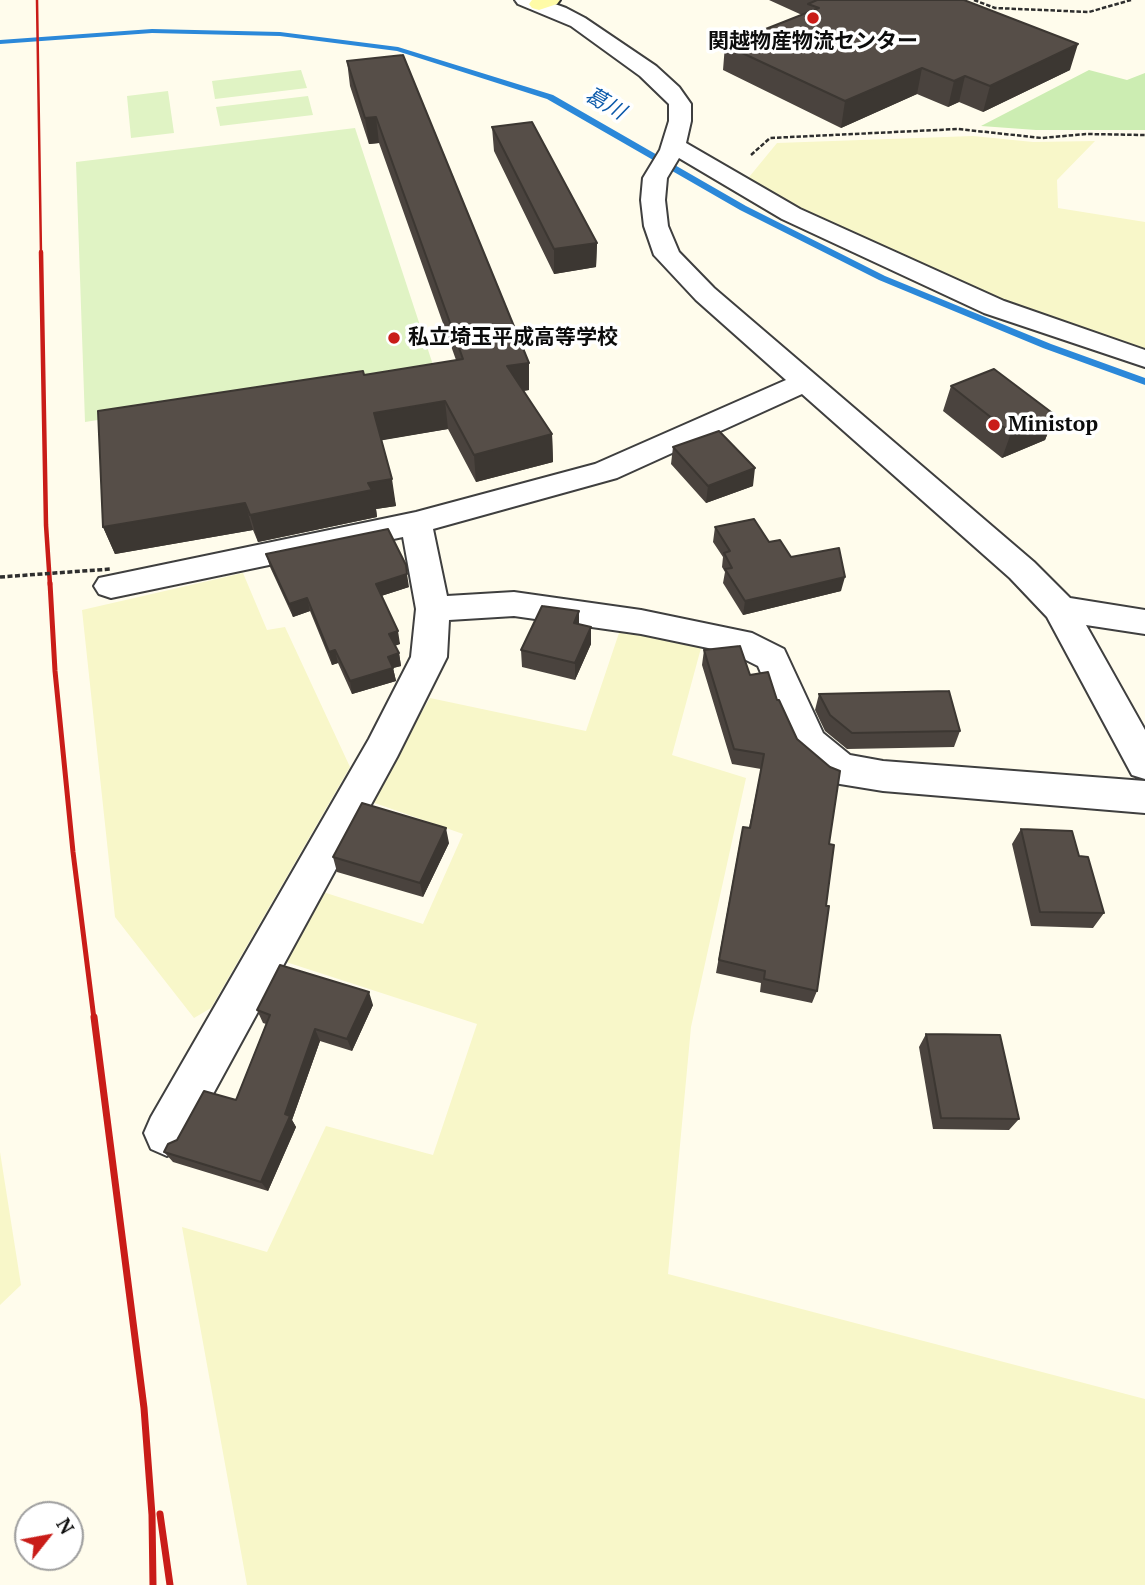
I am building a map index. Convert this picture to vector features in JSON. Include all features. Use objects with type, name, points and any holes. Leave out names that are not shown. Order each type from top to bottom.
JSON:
[{"type":"street","points":[[538,1],[578,22],[648,71],[680,104],[674,154],[655,178],[653,200],[656,226],[667,255],[705,294],[1022,570],[1060,608],[1145,764]]},
{"type":"street","points":[[674,154],[791,214],[994,307],[1145,359]]},
{"type":"street","points":[[111,578],[416,523],[606,471],[808,381]]},
{"type":"street","points":[[167,1133],[384,747],[429,657],[433,609],[416,523]]},
{"type":"street","points":[[433,609],[514,604],[641,622],[740,642],[772,658],[808,742],[841,769],[883,776],[1145,797]]},
{"type":"street","points":[[1060,608],[1145,622]]},
{"type":"path","points":[[974,0],[995,8],[1089,12],[1131,0]]},
{"type":"path","points":[[674,154],[752,155],[770,138],[946,129],[1042,138],[1086,134],[1145,135]]},
{"type":"path","points":[[0,577],[111,578]]},
{"type":"green space","points":[[301,70],[307,88],[215,99],[212,81]]},
{"type":"green space","points":[[1089,70],[1127,80],[1145,73],[1145,130],[1036,130],[981,126]]},
{"type":"green space","points":[[168,91],[174,133],[131,138],[127,96]]},
{"type":"green space","points":[[308,96],[313,115],[220,126],[216,107]]},
{"type":"green space","points":[[355,128],[434,368],[85,422],[76,162]]},
{"type":"green space","points":[[973,136],[1033,142],[1095,141],[1057,180],[1058,208],[1145,222],[1145,350],[958,283],[841,230],[745,182],[777,143]]},
{"type":"green space","points":[[243,573],[267,630],[285,627],[350,767],[211,1008],[194,1018],[115,917],[82,610]]},
{"type":"green space","points":[[620,630],[701,648],[672,755],[746,778],[691,1027],[668,1274],[1145,1399],[1145,1585],[247,1585],[182,1227],[267,1252],[326,1126],[433,1155],[477,1024],[286,962],[323,892],[423,924],[463,834],[369,801],[430,698],[586,731]]},
{"type":"green space","points":[[0,1152],[21,1285],[0,1305]]},
{"type":"building","points":[[817,0],[964,0],[1078,44],[990,86],[965,76],[954,81],[922,68],[845,101],[725,45],[819,8],[808,4]]},
{"type":"building","points":[[403,55],[529,363],[507,366],[552,434],[474,455],[445,401],[374,413],[392,479],[368,483],[372,490],[250,515],[245,503],[103,527],[98,411],[363,371],[364,375],[463,359],[376,117],[365,118],[347,61]]},
{"type":"building","points":[[532,122],[597,243],[554,249],[492,127]]},
{"type":"building","points":[[994,369],[1055,415],[1011,433],[951,386]]},
{"type":"building","points":[[719,431],[755,468],[708,486],[673,447]]},
{"type":"building","points":[[754,519],[769,542],[780,540],[791,557],[839,548],[845,577],[745,601],[725,569],[732,568],[724,553],[730,551],[715,527]]},
{"type":"building","points":[[388,529],[406,565],[407,574],[376,584],[398,631],[389,634],[399,653],[388,657],[393,668],[350,681],[335,650],[329,652],[307,598],[289,604],[266,554]]},
{"type":"building","points":[[542,606],[579,611],[574,623],[591,627],[575,663],[521,650]]},
{"type":"building","points":[[740,646],[750,675],[768,672],[777,700],[797,739],[830,767],[840,771],[829,844],[834,845],[817,991],[764,979],[765,971],[719,960],[743,827],[750,828],[764,754],[734,749],[704,650]]},
{"type":"building","points":[[949,691],[960,731],[852,733],[830,715],[819,694]]},
{"type":"building","points":[[362,803],[446,828],[420,883],[333,857]]},
{"type":"building","points":[[1021,829],[1072,831],[1079,856],[1088,857],[1104,913],[1040,912]]},
{"type":"building","points":[[280,965],[369,992],[347,1039],[315,1029],[285,1114],[290,1116],[261,1182],[164,1152],[168,1144],[177,1140],[204,1091],[236,1100],[270,1015],[257,1010]]},
{"type":"building","points":[[926,1034],[1000,1035],[1019,1119],[941,1118]]},
{"type":"waterway","name":"葛川","points":[[0,42],[152,31],[280,34],[398,49],[550,97],[743,208],[882,278],[1047,346],[1145,382]]},
{"type":"railway","points":[[37,0],[41,254]]},
{"type":"railway","points":[[41,252],[46,525],[50,585]]},
{"type":"railway","points":[[50,583],[55,671],[73,852],[94,1019]]},
{"type":"railway","points":[[94,1017],[144,1408],[152,1515],[153,1585]]},
{"type":"railway","points":[[160,1514],[170,1585]]},
{"type":"place","name":"関越物産物流センター","points":[[813,18]]},
{"type":"place","name":"私立埼玉平成高等学校","points":[[394,338]]},
{"type":"place","name":"Ministop","points":[[994,425]]}]
